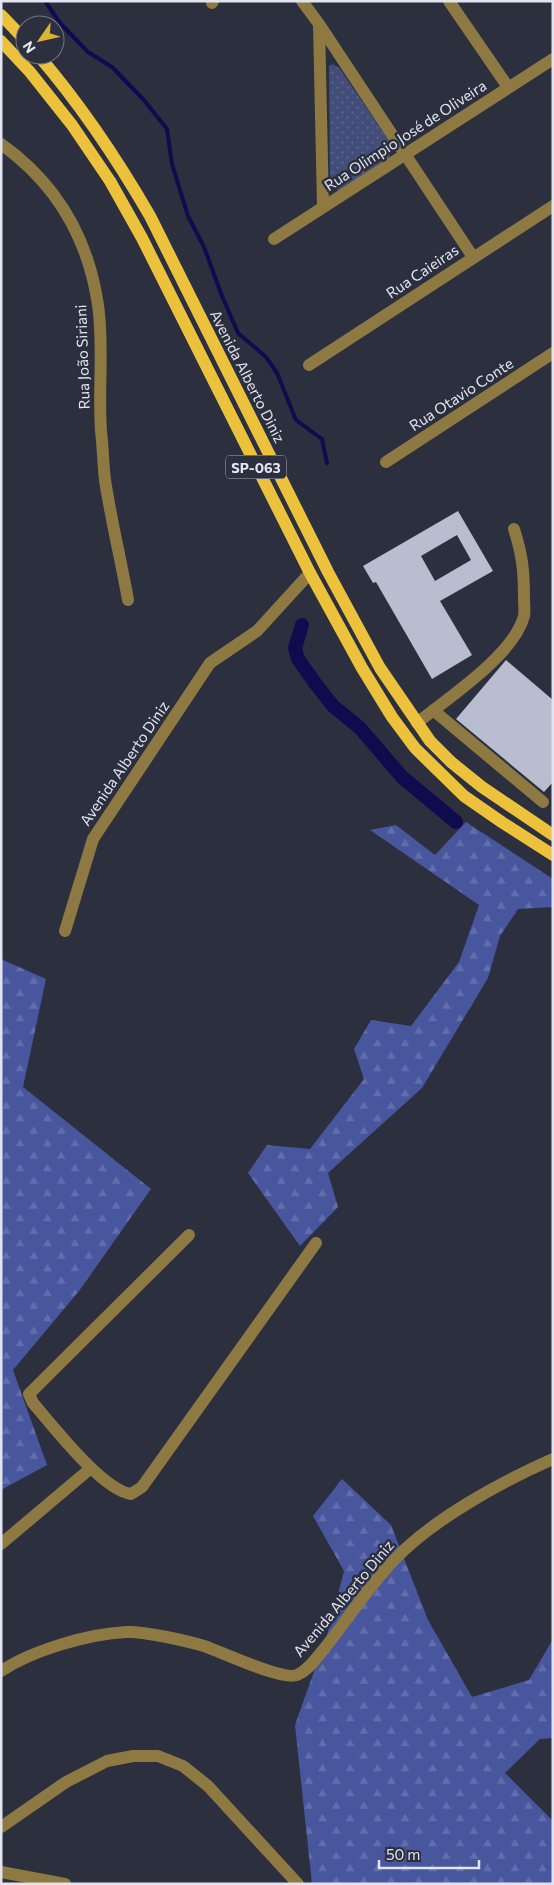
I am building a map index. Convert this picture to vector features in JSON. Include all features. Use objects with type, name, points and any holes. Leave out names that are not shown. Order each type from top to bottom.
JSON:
[{"type":"main road","points":[[1,15],[15,30]]},
{"type":"main road","name":"SP-063","points":[[1,41],[30,72],[72,125],[110,181],[142,238],[310,573],[362,668],[392,717],[415,748],[464,796],[503,824],[553,855]]},
{"type":"main road","name":"Avenida Alberto Diniz","points":[[46,65],[78,104],[120,164],[150,216],[328,572],[380,668],[416,723],[435,746],[474,781],[553,835]]},
{"type":"street","points":[[302,1],[472,257]]},
{"type":"street","points":[[449,1],[508,87]]},
{"type":"street","points":[[319,24],[323,206]]},
{"type":"street","name":"Rua Olimpio José de Oliveira","points":[[274,239],[553,58]]},
{"type":"street","name":"Rua João Siriani","points":[[1,144],[23,160],[45,182],[65,210],[80,240],[90,268],[98,306],[100,417],[105,480],[128,600]]},
{"type":"street","name":"Rua Caieiras","points":[[309,365],[553,206]]},
{"type":"street","name":"Rua Otavio Conte","points":[[386,462],[553,353]]},
{"type":"street","points":[[416,723],[501,654],[517,634],[524,615],[524,584],[523,557],[514,529]]},
{"type":"street","name":"Avenida Alberto Diniz","points":[[65,931],[93,839],[210,664],[257,631],[310,573]]},
{"type":"street","points":[[433,710],[543,802]]},
{"type":"street","points":[[190,1235],[29,1394],[33,1403],[91,1468],[116,1489],[126,1493],[131,1494],[142,1487],[316,1243]]},
{"type":"street","name":"Avenida Alberto Diniz","points":[[1,1671],[15,1661],[49,1648],[128,1632],[203,1646],[257,1667],[293,1676],[308,1668],[350,1617],[377,1578],[419,1536],[474,1500],[553,1460]]},
{"type":"street","points":[[1,1544],[91,1468]]},
{"type":"street","points":[[1,1827],[66,1782],[106,1761],[133,1756],[158,1756],[184,1766],[208,1786],[298,1884]]},
{"type":"street","points":[[1,1872],[65,1884]]},
{"type":"green space","points":[[466,822],[553,879],[553,907],[518,909],[500,936],[488,978],[422,1088],[328,1173],[338,1207],[300,1246],[248,1173],[267,1145],[310,1149],[364,1079],[354,1049],[371,1020],[411,1026],[459,962],[479,905],[370,830],[396,825],[435,855]]},
{"type":"green space","points":[[1,959],[46,979],[23,1087],[151,1189],[79,1291],[13,1370],[47,1465],[1,1490]]},
{"type":"green space","points":[[342,1479],[391,1525],[428,1620],[472,1697],[529,1680],[553,1639],[553,1738],[540,1739],[505,1773],[553,1821],[553,1884],[312,1884],[295,1725],[327,1635],[344,1571],[313,1516]]},
{"type":"shaded area","points":[[333,64],[340,69],[392,145],[392,152],[388,159],[340,192],[334,188],[330,180],[329,66]]},
{"type":"building","points":[[458,511],[493,571],[440,601],[472,655],[432,679],[376,582],[373,583],[363,566]],"holes":[[[457,535],[471,560],[435,581],[421,556]]]},
{"type":"building","points":[[506,660],[553,700],[553,782],[544,792],[456,719]]},
{"type":"waterway","points":[[45,1],[60,23],[88,52],[112,67],[143,99],[167,129],[172,164],[188,216],[204,247],[238,333],[266,357],[277,373],[296,420],[322,439],[327,463]]},
{"type":"waterway","points":[[302,625],[295,648],[298,659],[315,683],[333,706],[360,728],[402,777],[456,822]]}]
